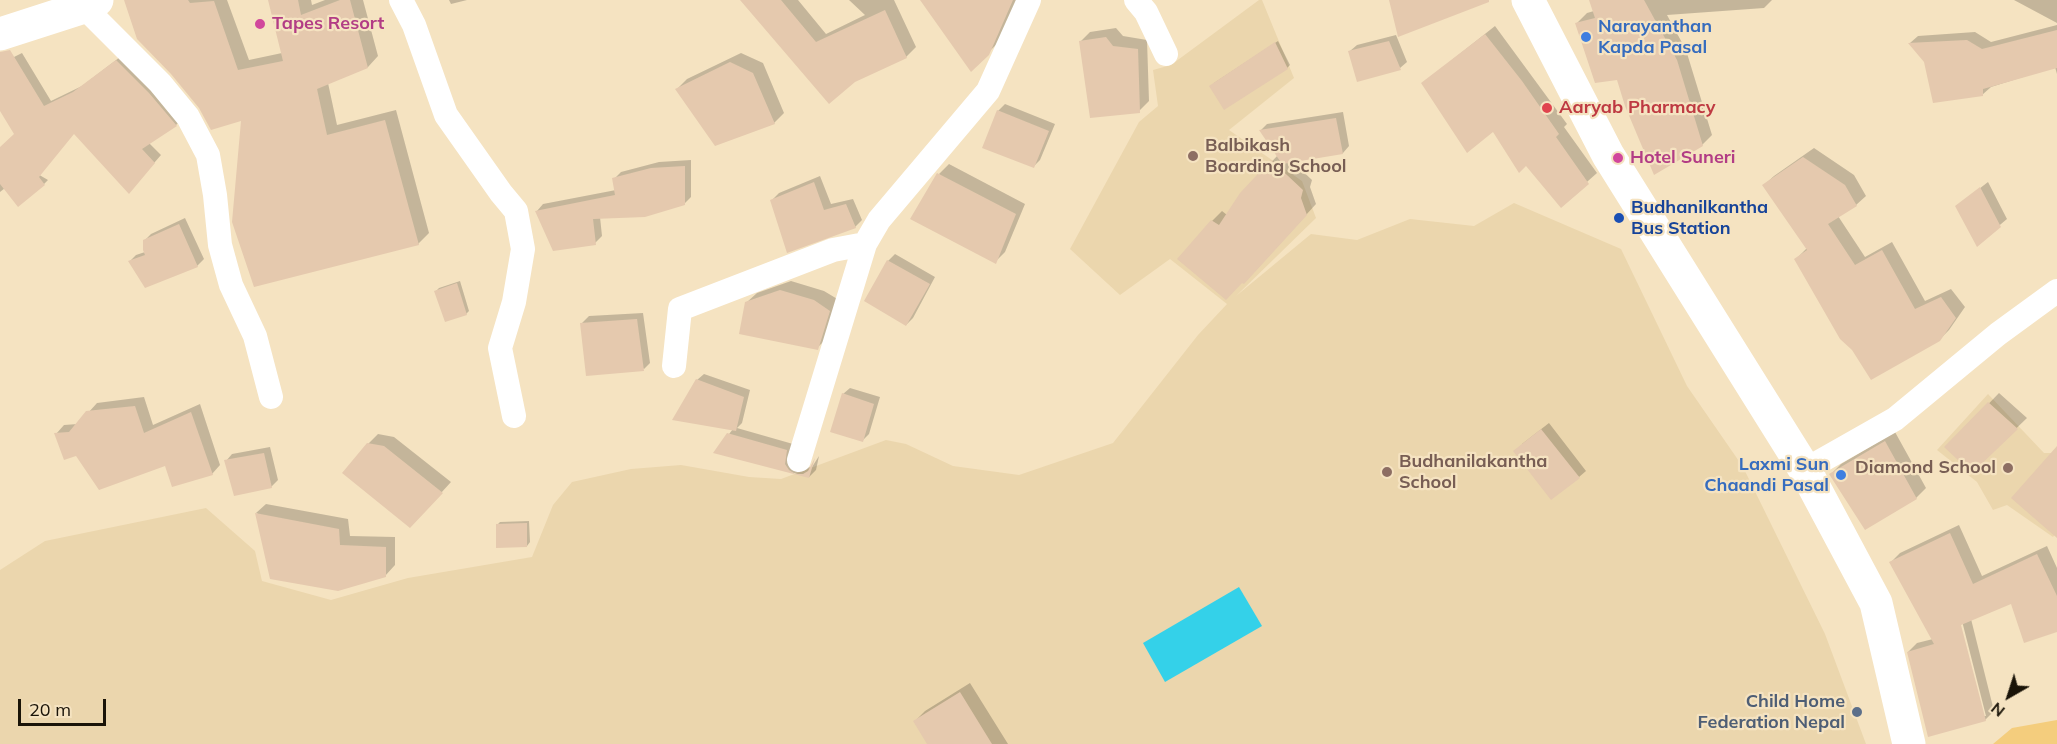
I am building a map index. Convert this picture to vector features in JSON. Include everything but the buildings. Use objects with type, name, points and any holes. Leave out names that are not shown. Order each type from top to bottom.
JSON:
[{"type":"main road","points":[[1528,0],[1608,155],[1804,470],[1876,603],[1909,744]]},
{"type":"main road","points":[[0,34],[91,4]]},
{"type":"street","points":[[401,0],[414,25],[446,115],[516,211],[523,249],[514,302],[500,348],[514,416]]},
{"type":"street","points":[[799,460],[865,244],[879,220],[988,90],[1029,0]]},
{"type":"street","points":[[1136,0],[1146,12],[1166,54]]},
{"type":"street","points":[[91,4],[188,117],[208,155],[216,195],[220,245],[231,285],[255,336],[272,397]]},
{"type":"street","points":[[674,366],[680,309],[833,250],[865,244]]},
{"type":"street","points":[[1804,470],[1895,419],[1998,334],[2057,291]]},
{"type":"shaded area","name":"Budhanilakantha School","points":[[1262,0],[1294,78],[1229,130],[1302,181],[1316,218],[1236,296],[1311,234],[1357,240],[1410,219],[1474,226],[1514,203],[1621,249],[1687,386],[1743,467],[1825,634],[1866,744],[0,744],[0,570],[45,541],[206,508],[255,551],[262,581],[331,600],[408,578],[532,557],[553,505],[572,482],[631,469],[681,465],[749,477],[781,479],[886,440],[906,444],[953,466],[1019,475],[1113,443],[1198,335],[1227,304],[1170,259],[1120,295],[1070,249],[1139,122],[1158,106],[1153,70],[1171,65]]},
{"type":"shaded area","name":"Diamond School","points":[[1988,394],[2044,453],[2057,453],[2057,532],[2053,537],[2007,505],[1993,510],[1977,482],[1937,450]]},
{"type":"shaded area","points":[[2057,720],[2057,744],[1993,744],[2012,728]]},
{"type":"water","points":[[1239,587],[1262,626],[1165,682],[1143,643]]},
{"type":"place","name":"Tapes Resort","points":[[260,24]]},
{"type":"place","name":"Narayanthan Kapda Pasal","points":[[1586,37]]},
{"type":"place","name":"Aaryab Pharmacy","points":[[1547,108]]},
{"type":"place","name":"Balbikash Boarding School","points":[[1193,156]]},
{"type":"place","name":"Hotel Suneri","points":[[1618,158]]},
{"type":"place","name":"Budhanilkantha Bus Station","points":[[1619,218]]},
{"type":"place","name":"Diamond School","points":[[2008,468]]},
{"type":"place","name":"Budhanilakantha School","points":[[1387,472]]},
{"type":"place","name":"Laxmi Sun Chaandi Pasal","points":[[1841,475]]},
{"type":"place","name":"Child Home Federation Nepal","points":[[1857,712]]}]
